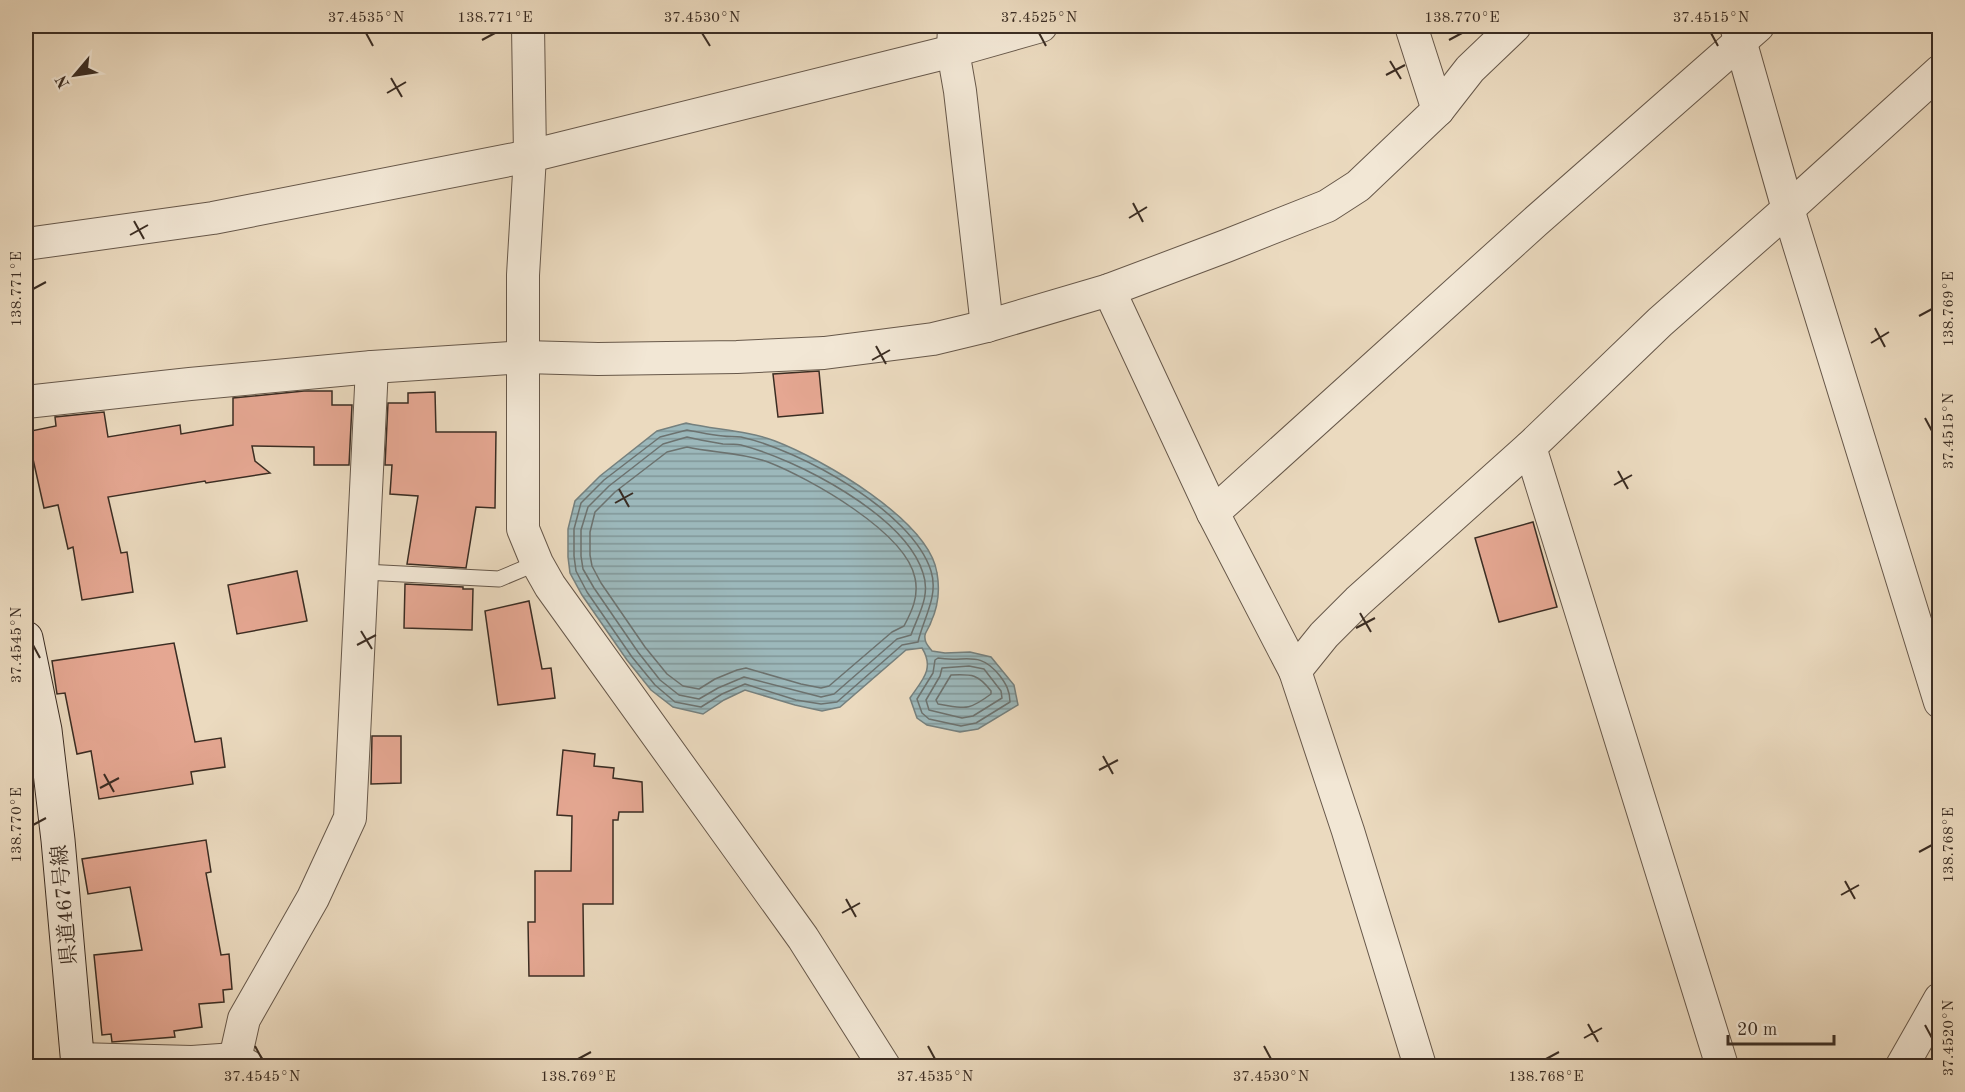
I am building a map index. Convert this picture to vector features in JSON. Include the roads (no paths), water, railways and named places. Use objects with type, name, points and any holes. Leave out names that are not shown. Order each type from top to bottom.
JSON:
[{"type":"main road","name":"県道467号線","points":[[26,638],[45,730],[58,840],[77,1063]]},
{"type":"street","points":[[528,26],[530,156],[523,275],[523,529],[537,563],[550,586],[803,938],[884,1066]]},
{"type":"street","points":[[26,244],[213,218],[530,156],[953,38],[1041,26]]},
{"type":"street","points":[[1411,26],[1438,110]]},
{"type":"street","points":[[26,402],[372,367],[524,357],[644,358],[825,353],[933,339],[987,326],[1108,290],[1327,206],[1358,186],[1438,110],[1470,69],[1515,26]]},
{"type":"street","points":[[1213,513],[1745,30],[1788,209],[1940,702]]},
{"type":"street","points":[[953,38],[987,326]]},
{"type":"street","points":[[1295,670],[1324,635],[1358,601],[1530,447],[1660,322],[1940,71]]},
{"type":"street","points":[[1108,290],[1213,513],[1295,670],[1348,831],[1420,1066]]},
{"type":"street","points":[[77,1063],[241,1063],[244,1019],[314,898],[351,818],[372,367]]},
{"type":"street","points":[[1530,447],[1722,1066]]},
{"type":"street","points":[[1902,1066],[1940,999]]},
{"type":"lane","points":[[364,572],[499,579],[537,563]]},
{"type":"water","points":[[686,423],[775,441],[845,477],[895,513],[915,533],[930,553],[937,573],[937,604],[925,635],[928,646],[932,651],[970,652],[991,657],[1014,685],[1018,705],[978,729],[960,732],[927,725],[917,718],[910,698],[927,668],[926,655],[922,648],[906,650],[840,707],[822,711],[745,690],[703,714],[673,707],[651,690],[582,595],[570,573],[568,529],[575,501],[600,476],[657,431]]}]
